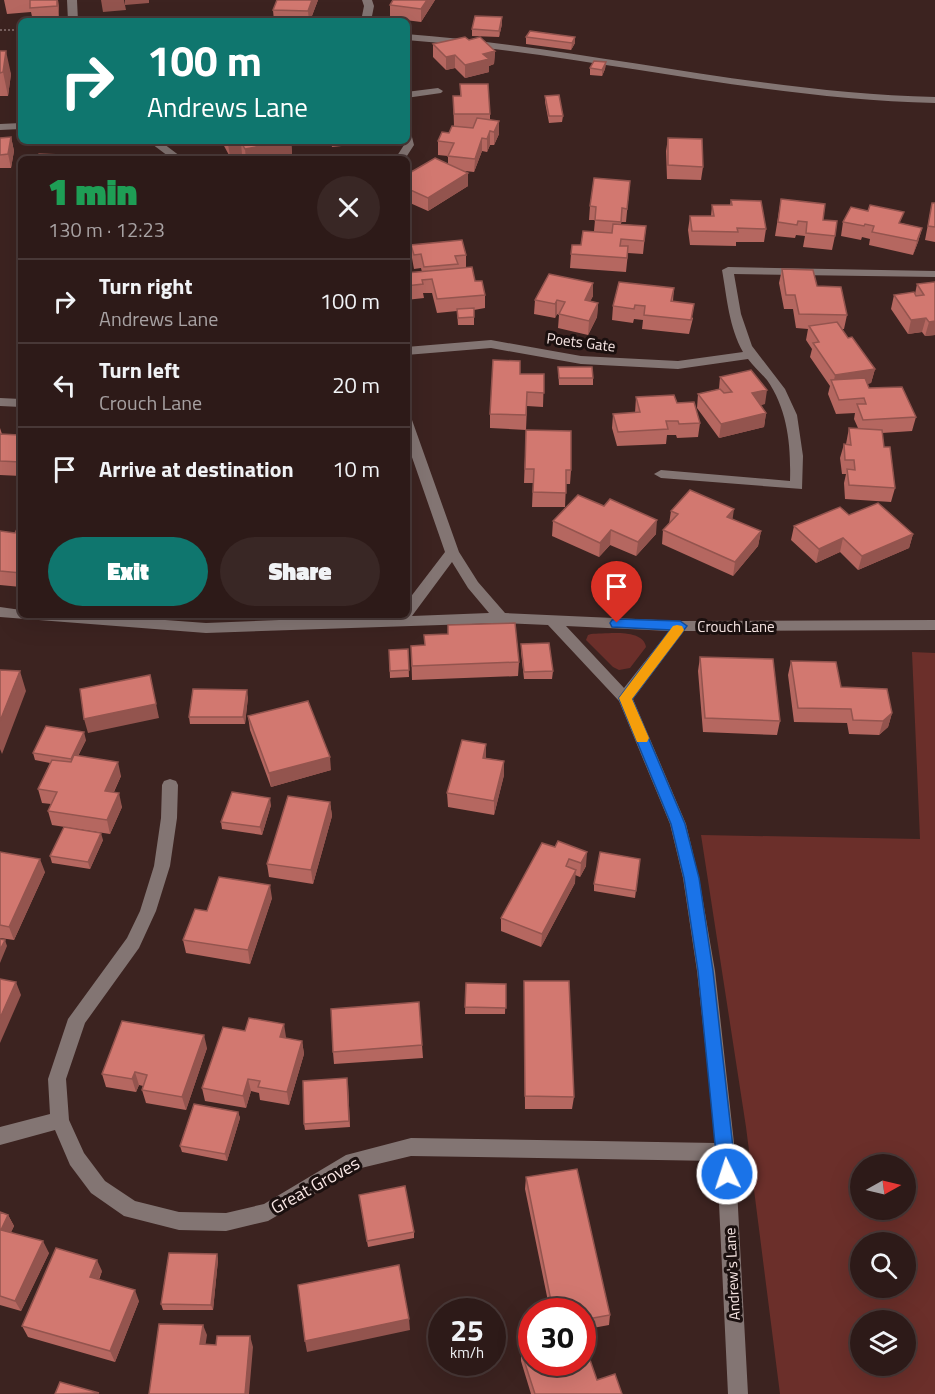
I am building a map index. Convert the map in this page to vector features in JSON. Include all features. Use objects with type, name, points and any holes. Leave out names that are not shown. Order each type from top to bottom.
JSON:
[{"type":"street","points":[[72,0],[73,18]]},
{"type":"street","points":[[367,0],[369,6],[367,18]]},
{"type":"street","points":[[410,37],[474,42],[760,84],[894,99],[935,100]]},
{"type":"street","points":[[410,94],[438,91]]},
{"type":"street","points":[[0,127],[18,126]]},
{"type":"street","points":[[157,144],[174,156]]},
{"type":"street","points":[[661,474],[796,486],[798,448],[783,396],[769,375],[751,356],[740,329],[728,270],[935,274]]},
{"type":"street","name":"Poets Gate","points":[[410,351],[491,344],[581,360],[678,365],[751,356]]},
{"type":"street","points":[[0,402],[18,403]]},
{"type":"street","points":[[410,434],[452,552],[473,585],[501,618]]},
{"type":"street","points":[[410,609],[452,552]]},
{"type":"street","points":[[0,612],[18,615]]},
{"type":"street","name":"Crouch Lane","points":[[410,617],[501,618],[680,626],[935,625]]},
{"type":"street","name":"Crouch Lane","points":[[68,618],[206,628],[386,618]]},
{"type":"street","name":"Andrew's Lane","points":[[553,621],[625,698],[678,824],[691,878],[706,971],[726,1152],[738,1394]]},
{"type":"street","points":[[625,698],[680,626]]},
{"type":"street","name":"Great Groves","points":[[170,785],[169,818],[162,866],[148,911],[133,943],[77,1019],[57,1079],[60,1120],[77,1159],[98,1187],[131,1209],[179,1221],[226,1222],[268,1212],[353,1161],[411,1147],[726,1152]]},
{"type":"street","points":[[0,1136],[60,1120]]},
{"type":"path","points":[[0,30],[18,30]]},
{"type":"shaded area","points":[[623,633],[638,637],[646,647],[630,668],[619,670],[613,667],[586,640],[591,634]]},
{"type":"shaded area","points":[[912,652],[935,653],[935,1394],[780,1394],[746,1127],[701,835],[920,839]]},
{"type":"building","points":[[30,0],[57,0],[57,6],[30,8]]},
{"type":"building","points":[[277,0],[312,0],[308,11],[273,10]]},
{"type":"building","points":[[393,0],[427,0],[421,9],[390,5]]},
{"type":"building","points":[[475,16],[502,17],[499,31],[472,29]]},
{"type":"building","points":[[530,31],[575,37],[572,43],[526,37]]},
{"type":"building","points":[[465,37],[469,40],[480,37],[495,51],[483,54],[489,59],[465,65],[455,55],[446,57],[433,44]]},
{"type":"building","points":[[0,51],[6,51],[3,72],[0,73]]},
{"type":"building","points":[[594,61],[606,62],[602,70],[590,68]]},
{"type":"building","points":[[460,84],[488,84],[490,114],[454,114],[453,96],[461,96]]},
{"type":"building","points":[[559,95],[563,116],[549,116],[545,96]]},
{"type":"building","points":[[477,118],[499,121],[494,132],[490,131],[487,139],[482,138],[475,159],[448,156],[454,143],[438,141],[442,132],[449,133],[452,126],[473,128]]},
{"type":"building","points":[[11,137],[8,154],[0,155],[0,138]]},
{"type":"building","points":[[668,138],[702,139],[703,167],[668,165]]},
{"type":"building","points":[[242,144],[272,144],[245,149]]},
{"type":"building","points":[[39,154],[60,155],[60,156],[38,156]]},
{"type":"building","points":[[435,158],[468,173],[428,198],[410,190],[410,173]]},
{"type":"building","points":[[594,178],[630,181],[627,209],[622,208],[621,222],[595,220],[596,207],[590,206]]},
{"type":"building","points":[[781,199],[825,204],[823,220],[837,221],[835,236],[806,233],[807,222],[798,221],[797,225],[778,222]]},
{"type":"building","points":[[731,200],[761,201],[766,229],[737,228],[738,232],[692,231],[690,216],[714,216],[712,205],[732,205]]},
{"type":"building","points":[[932,203],[935,203],[935,227],[928,226]]},
{"type":"building","points":[[870,205],[904,212],[899,223],[922,228],[917,241],[872,232],[874,226],[843,222],[851,207],[868,211]]},
{"type":"building","points":[[613,224],[646,226],[644,241],[621,239],[620,246],[628,246],[627,258],[571,254],[572,245],[581,245],[583,231],[612,233]]},
{"type":"building","points":[[462,240],[466,255],[455,256],[458,264],[424,267],[421,254],[414,255],[411,245]]},
{"type":"building","points":[[472,267],[475,281],[482,281],[485,295],[437,299],[432,279],[422,280],[423,284],[410,286],[410,273]]},
{"type":"building","points":[[782,269],[813,270],[817,286],[841,287],[847,315],[799,314],[795,295],[786,295]]},
{"type":"building","points":[[549,274],[593,283],[585,300],[598,303],[589,321],[559,314],[565,302],[557,300],[555,304],[535,300]]},
{"type":"building","points":[[619,282],[674,288],[671,301],[694,304],[691,320],[644,315],[645,306],[635,305],[634,309],[613,306]]},
{"type":"building","points":[[935,282],[935,321],[929,322],[926,318],[911,320],[894,295],[914,292],[916,296],[924,295],[917,284]]},
{"type":"building","points":[[474,308],[474,317],[458,318],[457,309]]},
{"type":"building","points":[[837,322],[848,338],[852,337],[875,369],[835,375],[813,343],[819,342],[809,326]]},
{"type":"building","points":[[493,360],[520,361],[520,374],[544,374],[544,393],[527,392],[526,415],[490,414]]},
{"type":"building","points":[[558,367],[592,367],[593,378],[559,378]]},
{"type":"building","points":[[751,370],[767,390],[752,393],[766,413],[721,424],[698,394],[720,389],[724,393],[732,392],[720,377]]},
{"type":"building","points":[[865,378],[869,388],[902,387],[916,417],[863,420],[857,404],[866,404],[864,398],[839,400],[831,380]]},
{"type":"building","points":[[674,395],[677,403],[694,402],[700,423],[679,424],[678,421],[666,421],[668,429],[618,432],[613,414],[640,412],[636,397]]},
{"type":"building","points":[[849,428],[882,430],[884,447],[890,447],[895,488],[849,485],[847,469],[855,470],[854,460],[845,460],[844,444],[851,445]]},
{"type":"building","points":[[526,430],[571,431],[571,470],[566,470],[566,493],[533,492],[534,469],[525,469]]},
{"type":"building","points":[[0,434],[18,435],[18,462],[0,461]]},
{"type":"building","points":[[690,490],[734,509],[727,517],[761,531],[735,562],[663,530],[678,514],[671,511]]},
{"type":"building","points":[[578,495],[604,506],[610,499],[657,520],[638,542],[611,530],[600,543],[553,521]]},
{"type":"building","points":[[878,503],[913,534],[862,556],[843,538],[819,549],[794,526],[840,507],[849,515]]},
{"type":"building","points":[[18,527],[18,573],[0,571],[0,531],[15,533]]},
{"type":"building","points":[[515,623],[519,662],[412,666],[411,646],[425,645],[424,635],[448,634],[448,625]]},
{"type":"building","points":[[549,643],[553,671],[524,672],[521,644]]},
{"type":"building","points":[[408,649],[409,670],[390,671],[389,650]]},
{"type":"building","points":[[700,657],[773,659],[780,721],[705,718]]},
{"type":"building","points":[[791,661],[836,662],[841,687],[887,689],[892,713],[883,721],[853,720],[851,709],[798,708]]},
{"type":"building","points":[[0,670],[20,671],[0,721]]},
{"type":"building","points":[[150,675],[156,704],[84,719],[80,689]]},
{"type":"building","points":[[193,689],[247,690],[243,717],[189,717]]},
{"type":"building","points":[[308,701],[330,757],[269,773],[248,716]]},
{"type":"building","points":[[46,726],[84,732],[71,759],[33,753]]},
{"type":"building","points":[[462,740],[486,744],[483,758],[504,761],[494,801],[447,793]]},
{"type":"building","points":[[74,755],[118,762],[105,791],[119,793],[107,820],[48,811],[57,792],[38,789],[52,760],[71,762]]},
{"type":"building","points":[[232,792],[270,798],[260,827],[221,822]]},
{"type":"building","points":[[288,796],[330,802],[311,870],[267,864]]},
{"type":"building","points":[[64,827],[101,833],[88,862],[50,856]]},
{"type":"building","points":[[558,841],[587,852],[581,863],[569,859],[566,866],[576,870],[542,934],[501,918],[542,843],[555,847]]},
{"type":"building","points":[[0,852],[40,859],[9,927],[0,925]]},
{"type":"building","points":[[600,852],[640,859],[636,891],[594,884]]},
{"type":"building","points":[[219,877],[270,885],[248,950],[183,940],[195,909],[207,911]]},
{"type":"building","points":[[0,939],[5,940],[0,950]]},
{"type":"building","points":[[0,979],[16,982],[0,1018]]},
{"type":"building","points":[[524,981],[569,981],[574,1097],[525,1096]]},
{"type":"building","points":[[466,983],[506,984],[506,1008],[465,1007]]},
{"type":"building","points":[[419,1002],[422,1045],[333,1052],[331,1009]]},
{"type":"building","points":[[249,1018],[284,1024],[280,1037],[302,1041],[287,1092],[258,1087],[260,1081],[248,1079],[243,1096],[202,1088],[223,1027],[245,1031]]},
{"type":"building","points":[[122,1021],[204,1035],[182,1097],[142,1090],[147,1075],[135,1072],[132,1079],[102,1074]]},
{"type":"building","points":[[347,1078],[349,1121],[304,1124],[303,1081]]},
{"type":"building","points":[[194,1104],[238,1112],[225,1154],[180,1146]]},
{"type":"building","points":[[577,1169],[610,1315],[596,1318],[596,1298],[550,1298],[526,1177]]},
{"type":"building","points":[[405,1186],[414,1232],[367,1241],[359,1195]]},
{"type":"building","points":[[0,1212],[8,1215],[1,1230],[43,1241],[15,1301],[0,1296]]},
{"type":"building","points":[[56,1248],[97,1260],[90,1277],[135,1290],[110,1351],[22,1326]]},
{"type":"building","points":[[169,1253],[217,1254],[211,1305],[161,1304]]},
{"type":"building","points":[[399,1265],[409,1319],[305,1341],[298,1285]]},
{"type":"building","points":[[159,1324],[203,1325],[200,1344],[216,1345],[217,1336],[250,1336],[245,1394],[149,1394]]},
{"type":"building","points":[[615,1374],[622,1394],[535,1394],[529,1376],[596,1376],[597,1380]]},
{"type":"building","points":[[60,1382],[99,1393],[55,1394]]},
{"type":"slow traffic","points":[[642,738],[625,698],[677,630]]},
{"type":"route","points":[[617,623],[680,626],[625,698],[678,824],[691,878],[706,971],[727,1174]]}]
